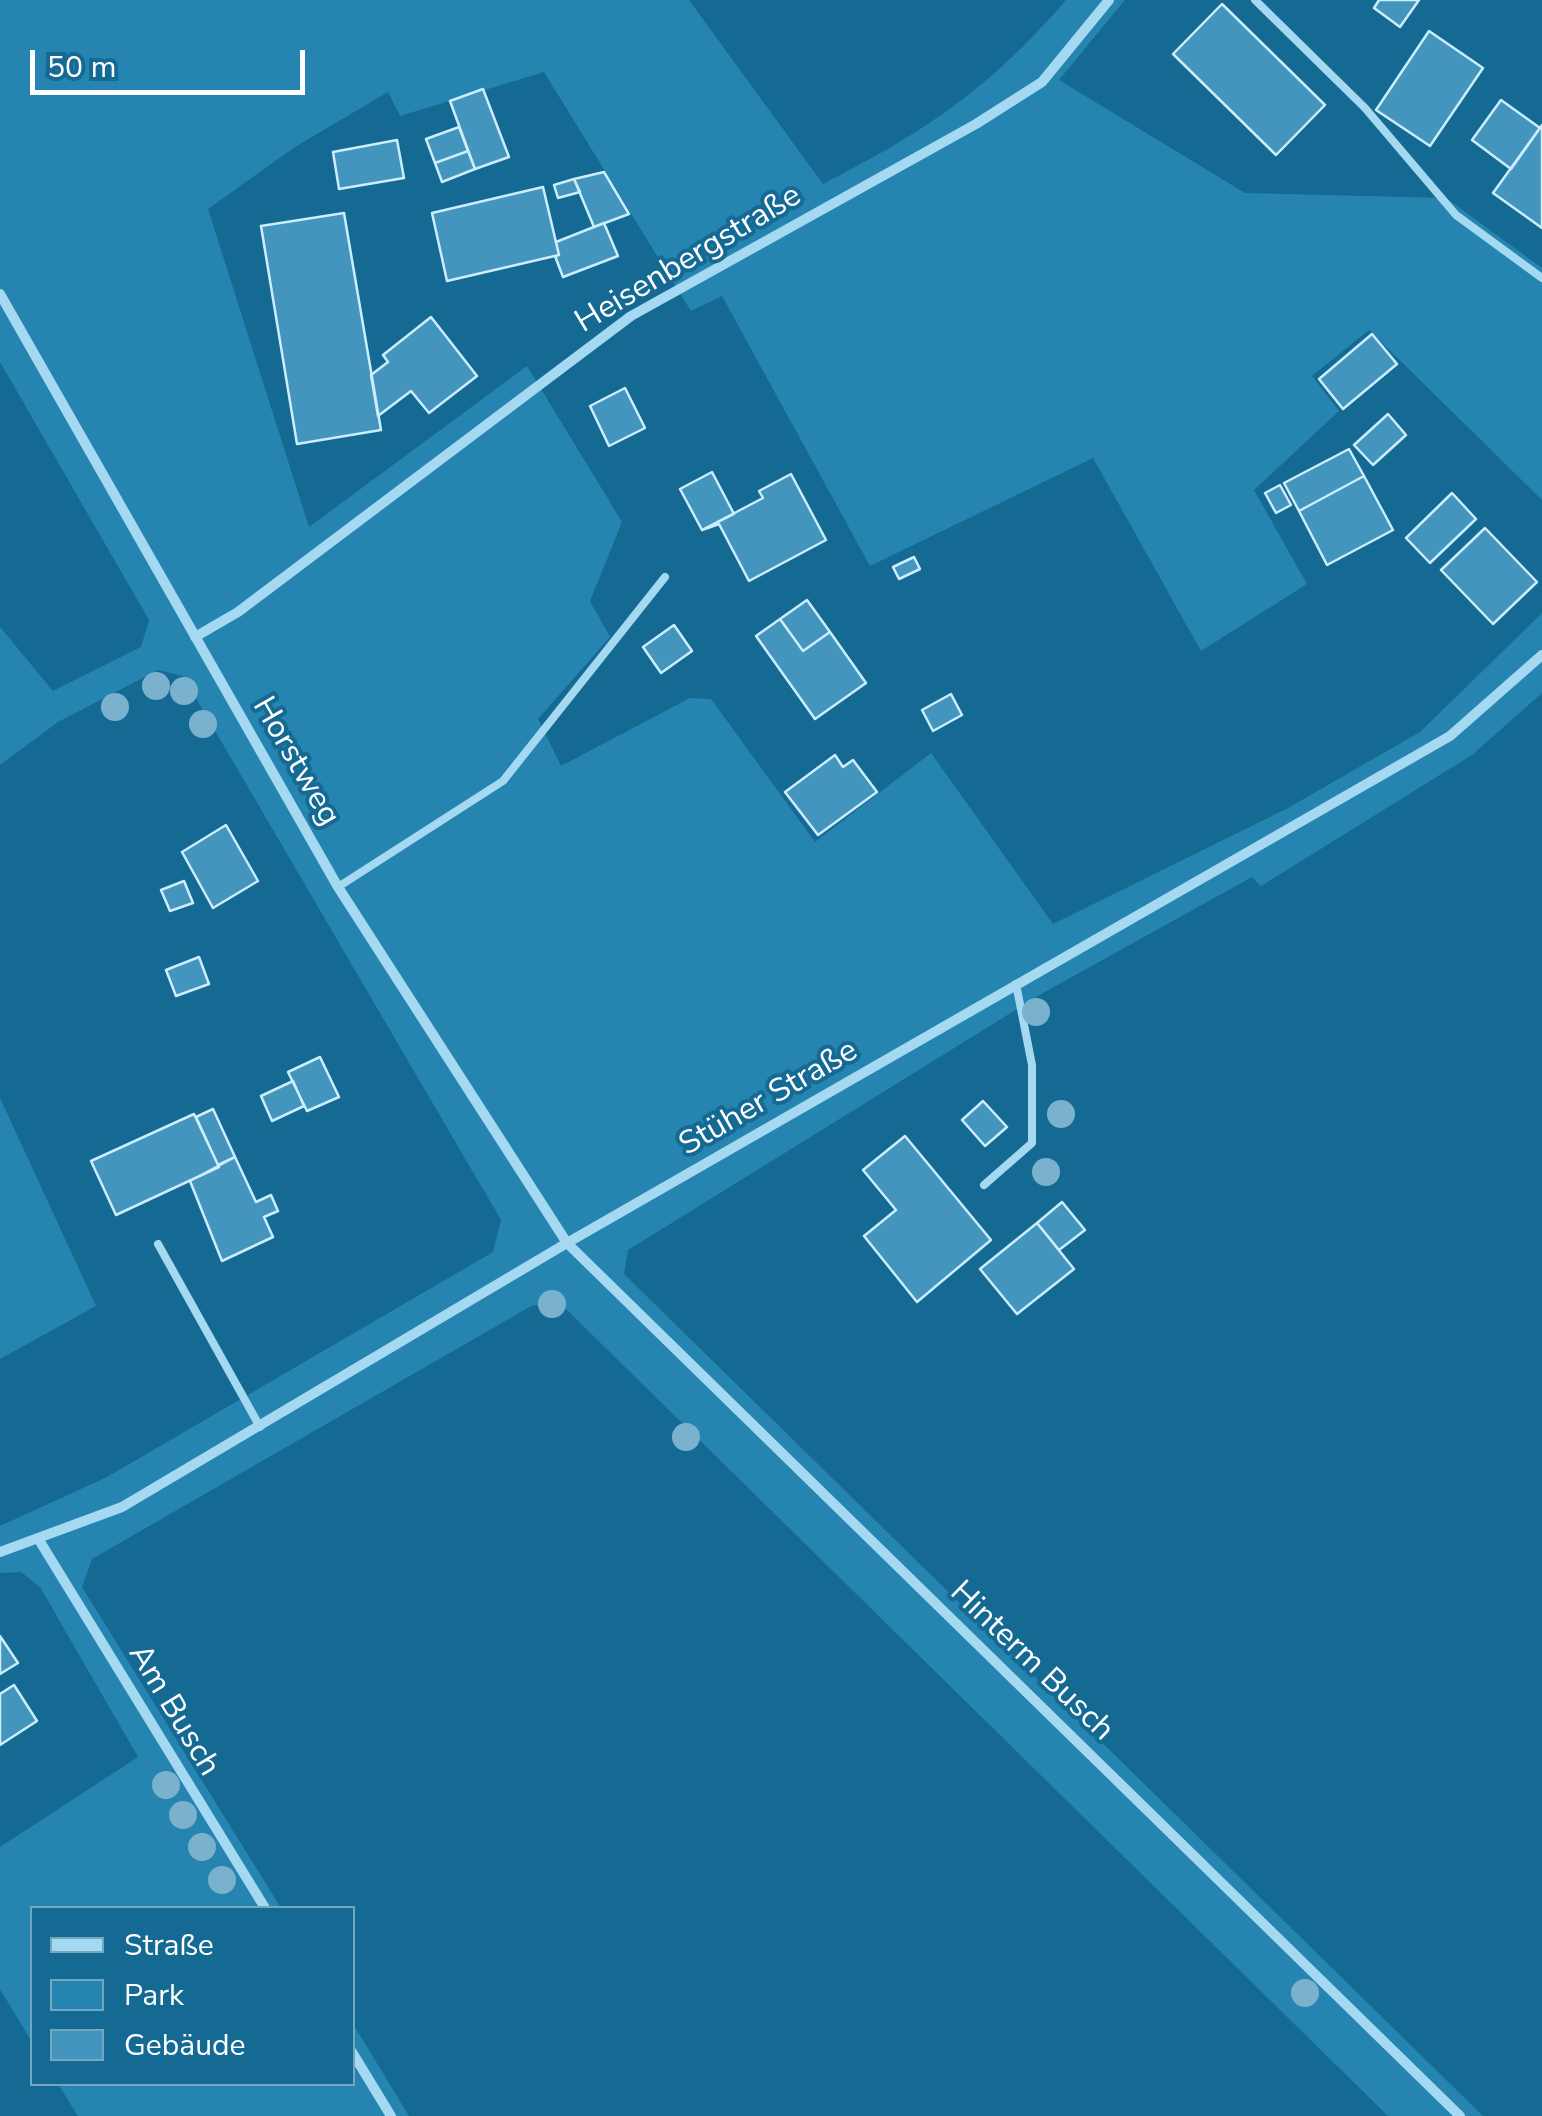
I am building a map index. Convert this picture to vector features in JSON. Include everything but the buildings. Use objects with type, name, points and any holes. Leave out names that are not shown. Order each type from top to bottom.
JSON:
[{"type":"street","name":"Heisenbergstraße","points":[[195,638],[238,612],[631,316],[976,124],[1042,82],[1109,0]]},
{"type":"street","name":"Horstweg","points":[[0,294],[338,887],[567,1243]]},
{"type":"street","name":"Stüher Straße","points":[[0,1552],[122,1507],[567,1243],[1450,736],[1542,654]]},
{"type":"street","name":"Hinterm Busch","points":[[567,1243],[1460,2116]]},
{"type":"street","name":"Am Busch","points":[[39,1540],[264,1906]]},
{"type":"street","points":[[355,2057],[391,2116]]},
{"type":"lane","points":[[1255,0],[1365,108],[1456,215],[1542,278]]},
{"type":"lane","points":[[338,887],[502,781],[665,577]]},
{"type":"lane","points":[[984,1185],[1032,1143],[1032,1065],[1016,984]]},
{"type":"lane","points":[[158,1244],[260,1428]]},
{"type":"green space","points":[[0,0],[689,0],[823,184],[954,106],[1010,59],[1066,0],[1125,0],[1059,80],[1245,193],[1446,198],[1542,268],[1542,500],[1369,330],[1312,376],[1339,411],[1254,490],[1307,584],[1201,651],[1093,458],[870,566],[722,296],[691,311],[544,72],[400,116],[388,92],[295,147],[208,209],[309,527],[527,366],[622,522],[590,601],[610,637],[538,719],[561,766],[690,698],[711,699],[815,842],[931,753],[1053,924],[1288,808],[1420,732],[1542,613],[1542,693],[1472,755],[1261,886],[1252,877],[1043,993],[628,1250],[624,1274],[1483,2116],[1388,2116],[567,1310],[533,1305],[92,1559],[82,1587],[280,1906],[30,1906],[30,2039],[0,1989],[0,1847],[138,1757],[40,1587],[21,1572],[0,1573],[0,1526],[107,1477],[493,1252],[501,1220],[183,676],[158,670],[58,722],[0,765],[0,627],[53,691],[141,647],[149,620],[0,362]]},
{"type":"green space","points":[[0,1098],[96,1306],[0,1359]]},
{"type":"green space","points":[[355,2027],[409,2116],[78,2116],[59,2086],[355,2086]]}]
